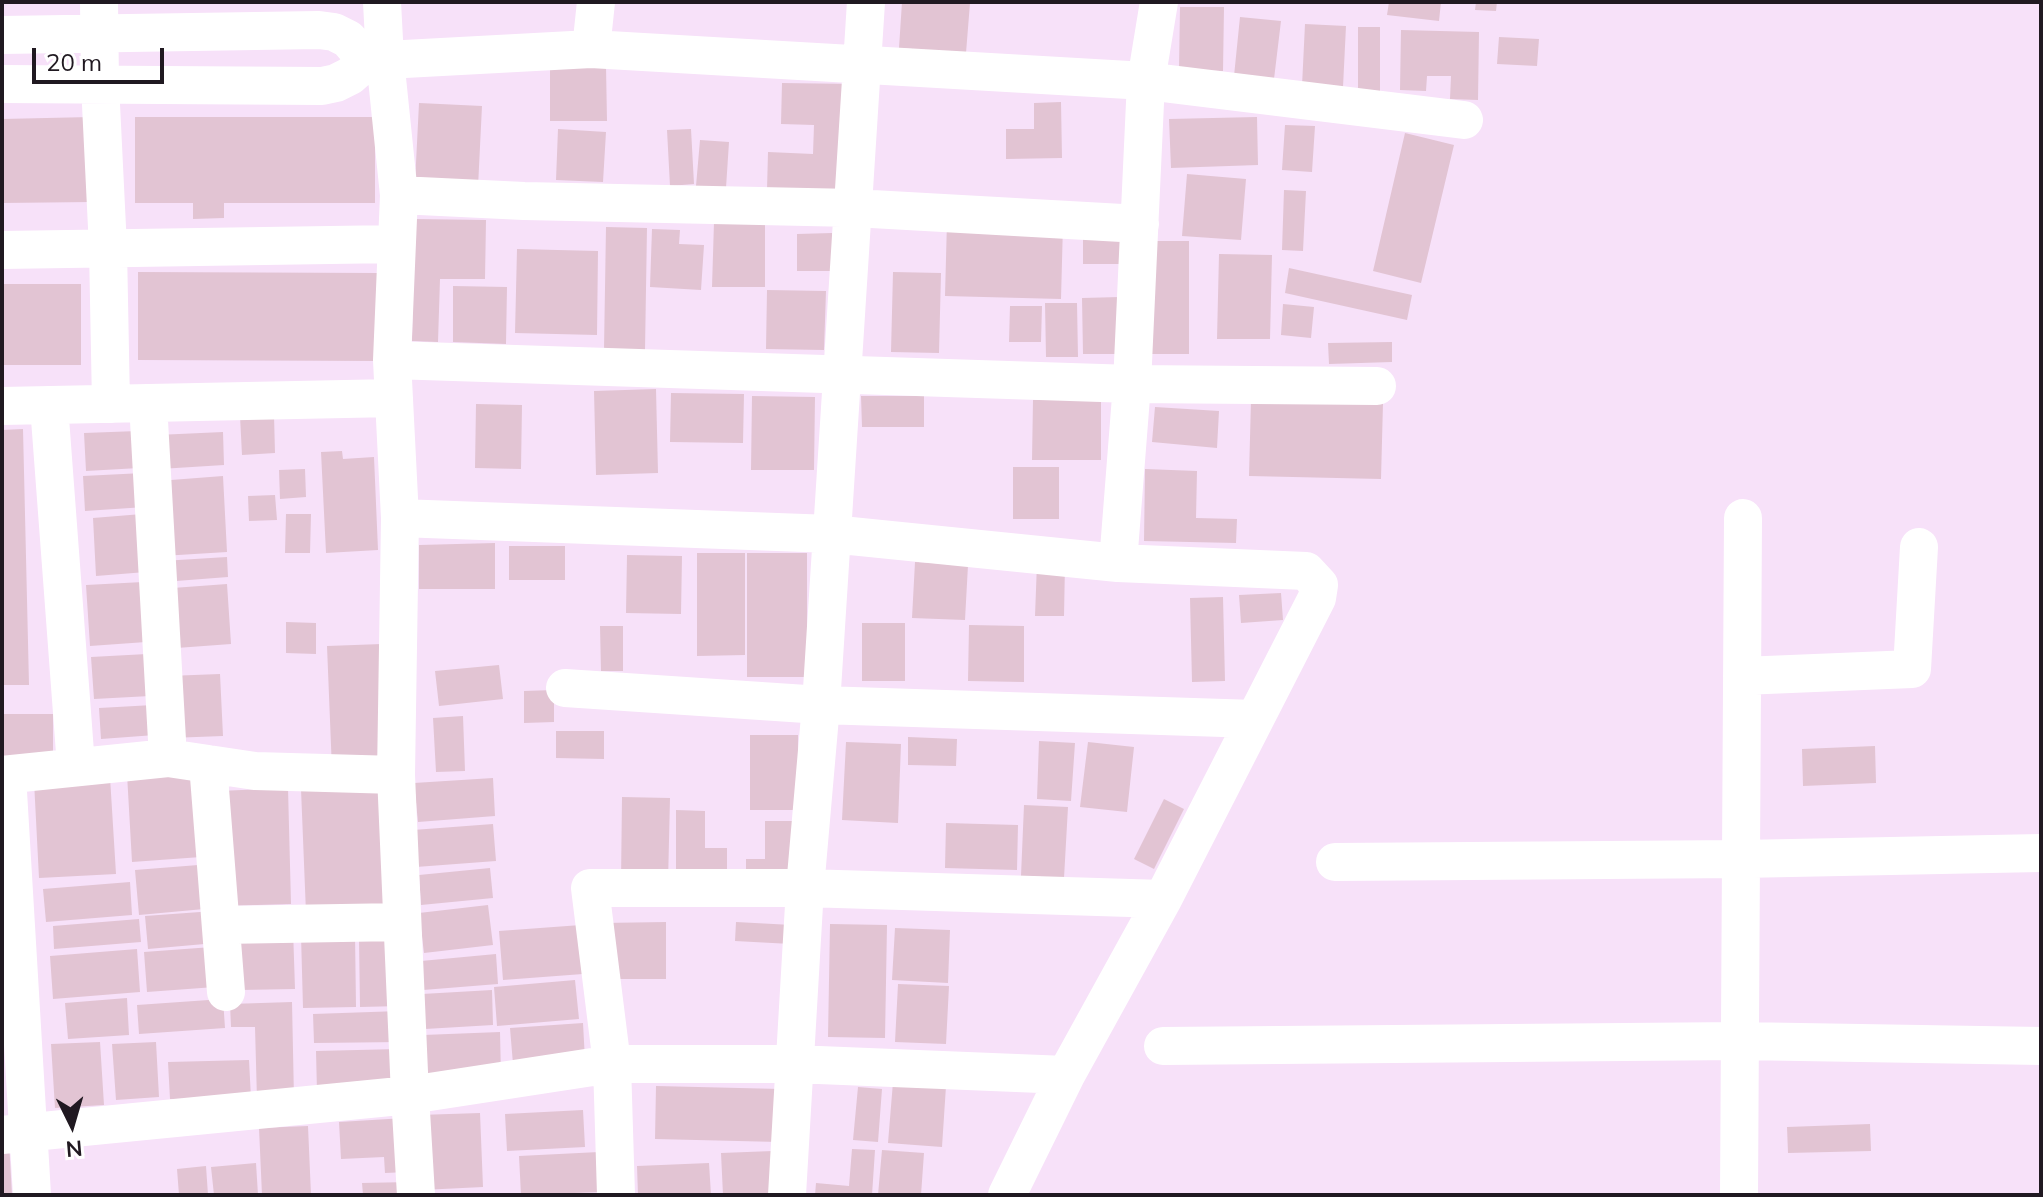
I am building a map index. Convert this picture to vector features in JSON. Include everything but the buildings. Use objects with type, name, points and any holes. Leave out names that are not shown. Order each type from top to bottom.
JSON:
[{"type":"street","points":[[382,2],[376,60],[399,195],[392,360],[400,518],[396,775],[416,1195]]},
{"type":"street","points":[[591,49],[596,2]]},
{"type":"street","points":[[787,1195],[866,2]]},
{"type":"street","points":[[1118,563],[1132,384],[1146,81],[1159,2]]},
{"type":"street","points":[[2,35],[99,18],[319,30],[334,32],[348,39],[376,60]]},
{"type":"street","points":[[99,18],[111,404]]},
{"type":"street","points":[[2,84],[322,86],[336,83],[376,60],[591,49],[1146,81],[1464,120]]},
{"type":"street","points":[[399,195],[524,201],[854,208],[1140,224]]},
{"type":"street","points":[[2,250],[396,244]]},
{"type":"street","points":[[392,360],[1132,384],[1377,386]]},
{"type":"street","points":[[2,406],[394,398]]},
{"type":"street","points":[[148,403],[168,758]]},
{"type":"street","points":[[49,405],[76,766]]},
{"type":"street","points":[[400,518],[831,534],[1118,563],[1306,571],[1319,585],[1317,598],[1163,899],[1066,1075],[1007,1195]]},
{"type":"street","points":[[1739,1195],[1743,518]]},
{"type":"street","points":[[1742,676],[1912,669],[1919,547]]},
{"type":"street","points":[[565,688],[821,705],[1255,719]]},
{"type":"street","points":[[32,1195],[15,1134],[4,775],[168,758],[255,771],[396,775]]},
{"type":"street","points":[[208,764],[226,992]]},
{"type":"street","points":[[1335,862],[2041,853]]},
{"type":"street","points":[[616,1195],[612,1064],[590,888],[805,888],[1163,899]]},
{"type":"street","points":[[221,925],[402,922]]},
{"type":"street","points":[[1163,1046],[1740,1041],[2041,1046]]},
{"type":"street","points":[[15,1134],[410,1095],[612,1064],[794,1064],[1066,1075]]}]
